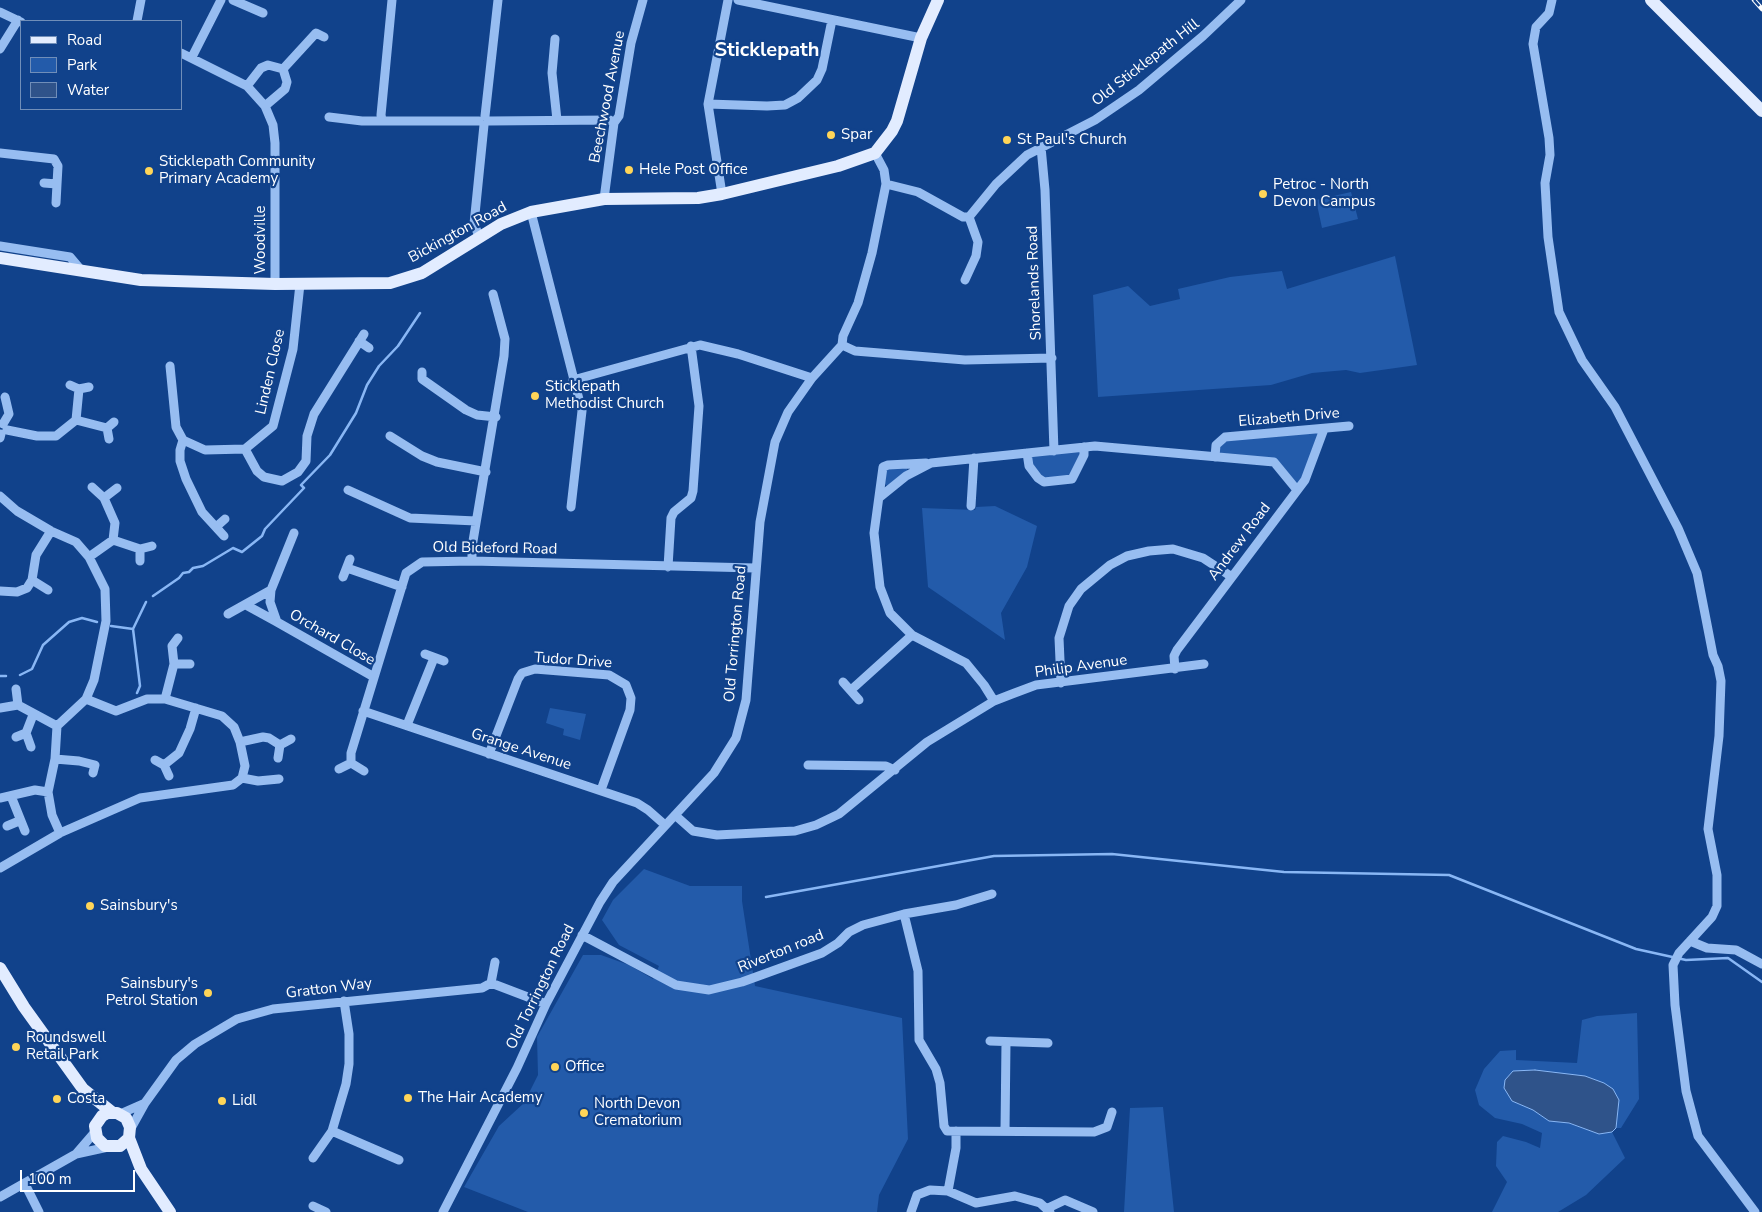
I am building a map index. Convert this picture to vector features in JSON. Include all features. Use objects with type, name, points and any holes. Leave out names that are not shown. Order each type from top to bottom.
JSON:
[{"type":"main road","points":[[874,153],[892,131],[897,121],[921,38],[938,0]]},
{"type":"main road","points":[[1651,0],[1762,111]]},
{"type":"main road","name":"Bickington Road","points":[[0,258],[141,280],[275,284],[390,283],[431,268],[500,224],[531,212],[604,199],[667,200],[722,194],[838,166],[874,153]]},
{"type":"main road","points":[[0,968],[24,1007],[83,1089],[128,1121],[129,1134],[141,1169],[170,1212]]},
{"type":"main road","points":[[83,1089],[100,1143],[112,1147],[141,1169]]},
{"type":"main road","points":[[95,1129],[102,1116],[117,1114]]},
{"type":"main road","points":[[112,1147],[123,1144],[129,1134]]},
{"type":"street","points":[[137,20],[141,0]]},
{"type":"street","points":[[192,57],[221,0]]},
{"type":"street","points":[[233,0],[262,13]]},
{"type":"street","points":[[382,120],[380,115],[392,0]]},
{"type":"street","points":[[479,236],[474,224],[498,0]]},
{"type":"street","name":"Beechwood Avenue","points":[[604,199],[631,43],[643,0]]},
{"type":"street","points":[[722,194],[708,104],[728,0]]},
{"type":"street","points":[[738,0],[921,38]]},
{"type":"street","name":"Old Sticklepath Hill","points":[[969,217],[1010,170],[1027,155],[1095,120],[1139,90],[1197,42],[1241,0]]},
{"type":"street","points":[[1552,0],[1549,14],[1536,27],[1532,44],[1549,138],[1550,155],[1545,183],[1548,237],[1559,312],[1582,360],[1615,407],[1678,528],[1697,573],[1713,655],[1718,666],[1721,681],[1719,736],[1708,829],[1717,875],[1716,906],[1712,917],[1679,953],[1673,965],[1686,1091],[1698,1136],[1756,1212]]},
{"type":"street","points":[[0,12],[20,21],[0,49]]},
{"type":"street","points":[[708,104],[784,105],[798,98],[817,80],[822,69],[832,20]]},
{"type":"street","points":[[283,69],[316,34],[324,37]]},
{"type":"street","points":[[555,38],[552,73],[557,120]]},
{"type":"street","name":"Woodville","points":[[182,53],[247,86],[265,106],[273,125],[275,143],[275,284]]},
{"type":"street","points":[[247,86],[261,68],[268,65],[283,69]]},
{"type":"street","points":[[265,106],[285,88],[287,82],[283,69]]},
{"type":"street","points":[[328,117],[362,122],[382,120],[617,119]]},
{"type":"street","name":"Shorelands Road","points":[[842,345],[855,351],[965,360],[1052,358],[1044,160],[1041,147]]},
{"type":"street","points":[[0,153],[54,159],[58,166],[56,203]]},
{"type":"street","name":"Old Torrington Road","points":[[443,1212],[517,1068],[546,1004],[582,935],[613,882],[714,773],[738,731],[746,700],[760,522],[775,442],[788,412],[812,378],[842,345],[866,278],[886,184],[884,170],[874,153]]},
{"type":"street","points":[[44,184],[57,184]]},
{"type":"street","points":[[886,184],[918,192],[963,217],[969,217],[978,242],[976,256],[964,280]]},
{"type":"street","points":[[531,212],[582,411],[571,506]]},
{"type":"street","name":"Bickington Road","points":[[0,246],[70,258],[80,270]]},
{"type":"street","name":"Linden Close","points":[[245,449],[273,426],[293,349],[300,284]]},
{"type":"street","points":[[472,561],[476,521],[496,417],[505,339],[491,300]]},
{"type":"street","points":[[170,366],[176,427],[183,440],[205,450],[245,449],[257,471],[264,477],[282,481],[298,472],[306,461],[307,436],[314,414],[362,338],[369,348]]},
{"type":"street","points":[[573,380],[700,345],[738,354],[812,378]]},
{"type":"street","points":[[668,567],[671,518],[674,512],[690,498],[693,491],[699,406],[691,346]]},
{"type":"street","points":[[1052,358],[1054,451]]},
{"type":"street","points":[[419,377],[466,410],[477,415],[496,417]]},
{"type":"street","points":[[6,395],[8,414],[2,430],[37,436],[56,436],[76,420],[84,388],[70,385]]},
{"type":"street","points":[[76,420],[111,425],[109,439]]},
{"type":"street","name":"Elizabeth Drive","points":[[1215,457],[1216,445],[1225,437],[1349,426]]},
{"type":"street","name":"Andrew Road","points":[[1175,669],[1174,656],[1177,650],[1305,480],[1324,429]]},
{"type":"street","points":[[388,435],[422,456],[437,462],[486,472]]},
{"type":"street","points":[[183,440],[180,450],[180,461],[186,479],[202,512],[224,536]]},
{"type":"street","points":[[1027,453],[1029,466],[1038,478],[1044,482],[1066,480],[1072,479],[1076,474],[1084,455],[1084,447]]},
{"type":"street","points":[[994,701],[984,684],[966,663],[912,635],[890,614],[880,587],[874,533],[885,465],[931,463],[1084,447],[1274,462],[1297,490]]},
{"type":"street","points":[[971,506],[974,458]]},
{"type":"street","points":[[880,497],[906,476],[931,463]]},
{"type":"street","points":[[92,487],[104,498],[114,523],[113,540]]},
{"type":"street","points":[[104,498],[117,488]]},
{"type":"street","points":[[348,490],[410,518],[476,521]]},
{"type":"street","points":[[0,496],[17,511],[51,531],[76,542],[89,557],[104,589],[106,621],[94,680],[86,699],[57,726],[55,760],[48,792],[52,815],[60,833]]},
{"type":"street","points":[[216,527],[225,519]]},
{"type":"street","points":[[0,591],[18,592],[27,588],[32,580],[36,555],[51,531]]},
{"type":"street","name":"Orchard Close","points":[[277,622],[270,602],[271,590],[294,533]]},
{"type":"street","points":[[113,540],[140,549],[152,546]]},
{"type":"street","points":[[89,557],[113,540]]},
{"type":"street","points":[[140,549],[140,561]]},
{"type":"street","points":[[1061,682],[1059,638],[1069,606],[1081,589],[1110,565],[1127,556],[1142,552],[1173,549],[1204,558],[1232,577]]},
{"type":"street","name":"Old Bideford Road","points":[[351,763],[351,753],[406,573],[422,562],[472,561],[755,568]]},
{"type":"street","points":[[343,577],[348,563],[402,587]]},
{"type":"street","points":[[32,580],[48,590]]},
{"type":"street","points":[[228,614],[246,606],[271,590]]},
{"type":"street","name":"Orchard Close","points":[[246,606],[374,677]]},
{"type":"street","points":[[851,690],[912,635]]},
{"type":"street","points":[[164,699],[174,664],[172,646],[178,638]]},
{"type":"street","points":[[425,654],[444,661]]},
{"type":"street","points":[[407,725],[434,658]]},
{"type":"street","points":[[174,664],[190,664]]},
{"type":"street","name":"Philip Avenue","points":[[675,815],[686,826],[701,833],[717,835],[796,831],[816,825],[838,814],[895,770],[927,742],[994,701],[1036,685],[1204,664]]},
{"type":"street","name":"Tudor Drive","points":[[489,754],[522,673],[535,669],[609,674],[626,685],[631,698],[630,710],[600,790]]},
{"type":"street","points":[[842,682],[859,700]]},
{"type":"street","points":[[16,689],[18,705]]},
{"type":"street","points":[[1,869],[60,833],[140,798],[233,785],[242,778],[245,766],[240,742],[230,722],[222,716],[164,699],[147,699],[116,711],[86,699]]},
{"type":"street","points":[[0,708],[18,705],[57,726]]},
{"type":"street","points":[[164,765],[179,752],[190,729],[196,708]]},
{"type":"street","name":"Grange Avenue","points":[[364,711],[637,804],[648,810],[665,825]]},
{"type":"street","points":[[31,747],[26,733],[33,714]]},
{"type":"street","points":[[16,737],[26,733]]},
{"type":"street","points":[[240,742],[263,736],[280,745]]},
{"type":"street","points":[[278,758],[280,745],[291,738]]},
{"type":"street","points":[[55,760],[79,761],[96,765]]},
{"type":"street","points":[[155,760],[164,765],[170,776]]},
{"type":"street","points":[[339,769],[351,763],[364,771]]},
{"type":"street","points":[[808,765],[886,766],[895,770]]},
{"type":"street","points":[[242,778],[258,781],[279,779]]},
{"type":"street","points":[[0,798],[35,790],[48,792]]},
{"type":"street","points":[[11,796],[25,831]]},
{"type":"street","points":[[7,826],[19,820]]},
{"type":"street","name":"Riverton road","points":[[582,935],[676,985],[709,990],[742,982],[822,953],[838,943],[848,932],[862,926],[904,914],[956,905],[992,894]]},
{"type":"street","points":[[904,914],[918,971],[919,1040],[936,1069],[940,1083],[944,1126],[947,1130],[1102,1130],[1106,1127],[1112,1112]]},
{"type":"street","points":[[1690,941],[1707,948],[1736,950],[1762,964]]},
{"type":"street","points":[[495,962],[491,983],[546,1004]]},
{"type":"street","name":"Gratton Way","points":[[129,1134],[145,1103],[176,1060],[195,1044],[237,1019],[266,1011],[344,1001],[482,988],[491,983]]},
{"type":"street","points":[[313,1158],[332,1131],[340,1107],[349,1064],[344,1001]]},
{"type":"street","points":[[990,1041],[1048,1043]]},
{"type":"street","points":[[1005,1131],[1006,1042]]},
{"type":"street","points":[[117,1114],[145,1103]]},
{"type":"street","points":[[76,1154],[95,1129]]},
{"type":"street","points":[[332,1131],[399,1160]]},
{"type":"street","points":[[948,1191],[956,1148],[956,1131]]},
{"type":"street","points":[[0,1197],[76,1154],[112,1147]]},
{"type":"street","points":[[25,1184],[39,1212]]},
{"type":"street","points":[[911,1212],[917,1195],[923,1192],[948,1191],[976,1203],[1015,1196],[1040,1203],[1049,1210],[1065,1200],[1093,1212]]},
{"type":"street","points":[[313,1206],[326,1212]]},
{"type":"green space","points":[[1351,192],[1358,219],[1322,228],[1316,200]]},
{"type":"green space","points":[[1395,256],[1417,365],[1360,373],[1346,370],[1312,373],[1271,385],[1098,397],[1093,295],[1128,286],[1150,306],[1180,299],[1178,289],[1230,277],[1282,271],[1287,289]]},
{"type":"green space","points":[[1321,432],[1302,479],[1297,484],[1278,461],[1219,453],[1220,445],[1225,440]]},
{"type":"green space","points":[[1081,450],[1081,455],[1071,476],[1046,479],[1040,476],[1032,466],[1030,455]]},
{"type":"green space","points":[[907,466],[907,471],[887,486],[885,484],[886,469]]},
{"type":"green space","points":[[995,506],[1037,526],[1027,567],[1001,613],[1005,640],[928,587],[922,508],[975,510],[976,507]]},
{"type":"green space","points":[[550,708],[586,714],[580,740],[563,735],[564,729],[546,723]]},
{"type":"green space","points":[[644,869],[690,886],[742,886],[742,901],[755,986],[902,1018],[908,1139],[879,1195],[877,1212],[528,1212],[464,1187],[499,1126],[524,1103],[538,1075],[537,1037],[583,955],[601,955],[629,965],[653,979],[659,966],[619,945],[602,920],[613,900]]},
{"type":"green space","points":[[1637,1013],[1639,1099],[1621,1128],[1616,1128],[1619,1100],[1604,1083],[1585,1076],[1525,1070],[1512,1101],[1533,1110],[1549,1121],[1568,1123],[1599,1134],[1612,1132],[1625,1158],[1586,1195],[1558,1212],[1492,1212],[1507,1182],[1496,1166],[1497,1142],[1503,1136],[1540,1148],[1542,1133],[1522,1124],[1495,1118],[1479,1105],[1475,1090],[1484,1069],[1500,1051],[1516,1050],[1516,1060],[1577,1063],[1582,1020],[1597,1016]]},
{"type":"green space","points":[[1163,1107],[1174,1212],[1124,1212],[1130,1108]]},
{"type":"water","points":[[1535,1070],[1585,1076],[1604,1083],[1613,1089],[1619,1100],[1616,1128],[1612,1132],[1599,1134],[1569,1123],[1549,1121],[1533,1110],[1512,1101],[1504,1088],[1505,1080],[1513,1071]]},
{"type":"waterway","points":[[153,596],[179,578],[183,573],[203,566],[233,548],[242,552],[262,536],[265,529],[304,488],[301,485],[330,455],[356,413],[367,385],[379,366],[398,346],[420,313]]},
{"type":"waterway","points":[[111,626],[133,629],[146,602]]},
{"type":"waterway","points":[[20,675],[32,669],[43,645],[69,622],[82,618],[97,622]]},
{"type":"waterway","points":[[133,629],[140,686],[137,693]]},
{"type":"waterway","points":[[0,676],[6,676]]},
{"type":"waterway","points":[[766,897],[994,856],[1112,854],[1284,872],[1449,875],[1636,949],[1686,960],[1728,958],[1762,982]]},
{"type":"railway","points":[[1754,0],[1762,9]]},
{"type":"place","name":"Spar","points":[[831,135]]},
{"type":"place","name":"St Paul's Church","points":[[1007,140]]},
{"type":"place","name":"Hele Post Office","points":[[629,170]]},
{"type":"place","name":"Sticklepath Community Primary Academy","points":[[149,171]]},
{"type":"place","name":"Petroc - North Devon Campus","points":[[1263,194]]},
{"type":"place","name":"Sticklepath Methodist Church","points":[[535,396]]},
{"type":"place","name":"Sainsbury's","points":[[90,906]]},
{"type":"place","name":"Sainsbury's Petrol Station","points":[[208,993]]},
{"type":"place","name":"Roundswell Retail Park","points":[[16,1047]]},
{"type":"place","name":"Office","points":[[555,1067]]},
{"type":"place","name":"The Hair Academy","points":[[408,1098]]},
{"type":"place","name":"Costa","points":[[57,1099]]},
{"type":"place","name":"Lidl","points":[[222,1101]]},
{"type":"place","name":"North Devon Crematorium","points":[[584,1113]]},
{"type":"district","name":"Sticklepath","points":[[767,51]]}]
